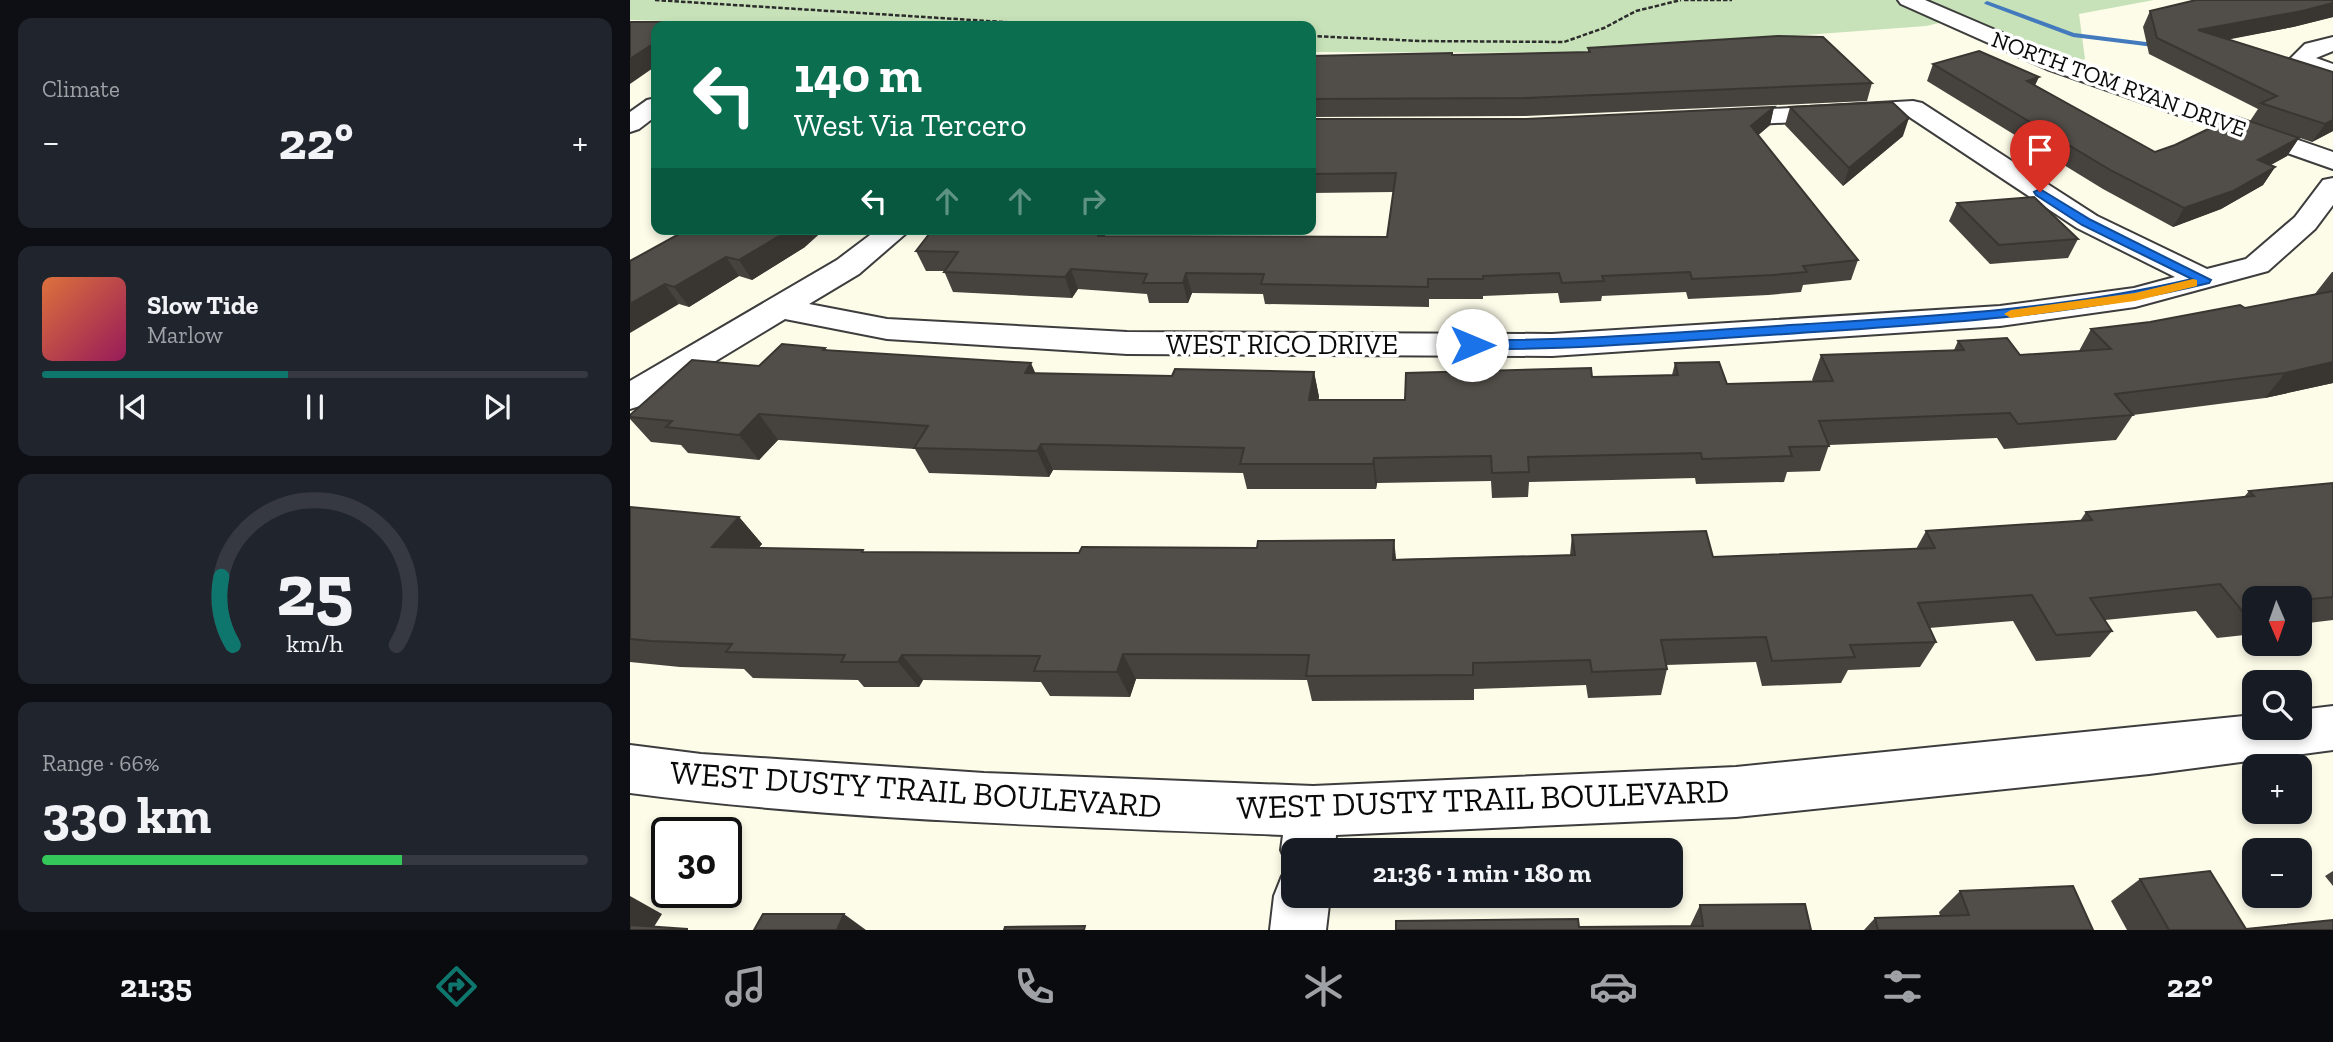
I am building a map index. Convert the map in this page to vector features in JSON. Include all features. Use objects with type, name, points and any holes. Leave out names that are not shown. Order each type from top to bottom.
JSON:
[{"type":"street","name":"NORTH TOM RYAN DRIVE","points":[[1908,0],[2054,64],[2333,160]]},
{"type":"street","points":[[2333,44],[2313,49],[2300,60],[2333,72]]},
{"type":"street","points":[[630,124],[651,93]]},
{"type":"street","points":[[1689,120],[1913,108],[2087,222],[2204,280]]},
{"type":"street","name":"WEST RICO DRIVE","points":[[781,308],[887,329],[1127,343],[1552,345],[2000,316],[2135,297],[2257,265],[2305,223],[2333,186]]},
{"type":"street","points":[[630,397],[848,267],[889,235]]},
{"type":"street","name":"WEST DUSTY TRAIL BOULEVARD","points":[[630,769],[701,778],[984,798],[1311,831],[2149,751],[2333,728]]},
{"type":"street","points":[[1298,930],[1301,908]]},
{"type":"path","points":[[655,0],[988,21]]},
{"type":"path","points":[[1316,36],[1564,42],[1604,28],[1636,11],[1682,0],[1731,0]]},
{"type":"green space","points":[[630,0],[2154,0],[2079,14],[2085,59],[2077,62],[1965,17],[1926,26],[1560,53],[1316,52],[1316,21],[630,20]]},
{"type":"building","points":[[2196,0],[2333,0],[2333,3],[2302,11],[2198,30],[2333,72],[2333,120],[2325,124],[2261,103],[2277,96],[2157,38],[2150,11]]},
{"type":"building","points":[[630,22],[651,22],[651,45],[630,59]]},
{"type":"building","points":[[1778,36],[1823,37],[1872,83],[1526,98],[1316,99],[1316,56],[1590,52],[1588,48]]},
{"type":"building","points":[[1979,51],[2039,77],[2027,81],[2155,152],[2235,116],[2299,138],[2258,160],[2275,167],[2233,191],[2184,208],[2112,171],[1933,64]]},
{"type":"building","points":[[1892,102],[1909,118],[1849,168],[1790,107]]},
{"type":"building","points":[[1774,107],[1751,126],[1858,260],[1803,266],[1807,272],[1773,275],[1692,279],[1690,272],[1602,276],[1604,281],[1562,283],[1559,273],[1483,276],[1483,279],[1428,279],[1428,287],[1261,284],[1264,274],[1186,273],[1183,283],[1143,283],[1147,274],[1071,269],[1065,277],[944,272],[958,252],[916,251],[928,235],[1387,237],[1396,173],[1316,174],[1316,119],[1526,119]]},
{"type":"building","points":[[2034,197],[2078,239],[1999,245],[1957,203]]},
{"type":"building","points":[[677,235],[781,235],[739,260],[726,257],[674,287],[665,284],[630,304],[630,261]]},
{"type":"building","points":[[2333,291],[2333,362],[2285,373],[2115,394],[2133,415],[2018,424],[2010,413],[1819,421],[1829,446],[1789,447],[1792,456],[1702,459],[1701,453],[1528,457],[1529,472],[1492,473],[1491,456],[1374,458],[1373,464],[1240,464],[1244,448],[1041,444],[1037,451],[914,448],[928,426],[759,414],[739,435],[666,427],[672,421],[630,417],[692,360],[759,366],[782,344],[825,348],[823,350],[1031,363],[1025,373],[1172,376],[1175,369],[1314,372],[1309,400],[1405,400],[1406,373],[1591,368],[1592,377],[1678,375],[1675,363],[1719,362],[1727,384],[1833,381],[1821,355],[1964,350],[1958,341],[2007,338],[2020,355],[2111,349],[2091,329],[2150,322],[2240,305],[2245,308]]},
{"type":"building","points":[[2333,483],[2333,597],[2312,599],[2312,586],[2242,586],[2242,611],[2220,584],[2090,598],[2112,631],[2056,635],[2032,595],[1918,603],[1936,642],[1850,645],[1855,657],[1772,661],[1766,637],[1661,640],[1667,669],[1592,672],[1590,660],[1473,663],[1473,675],[1306,676],[1309,655],[1123,654],[1117,672],[1034,671],[1040,656],[902,655],[898,662],[841,662],[845,655],[726,652],[732,644],[630,639],[630,507],[739,517],[712,547],[863,550],[862,552],[1079,553],[1082,547],[1257,548],[1258,541],[1394,540],[1393,560],[1575,555],[1572,535],[1706,531],[1713,557],[1935,548],[1926,531],[2092,520],[2086,512],[2254,496],[2249,491]]},
{"type":"building","points":[[2210,871],[2246,929],[2333,920],[2333,930],[2169,930],[2140,879]]},
{"type":"building","points":[[2073,886],[2093,930],[1878,930],[1875,918],[1969,915],[1960,891]]},
{"type":"building","points":[[1805,904],[1811,930],[1396,930],[1396,921],[1578,919],[1579,927],[1703,926],[1700,905]]},
{"type":"building","points":[[763,914],[844,914],[837,930],[754,930]]},
{"type":"building","points":[[630,925],[687,929],[687,930],[630,930]]},
{"type":"building","points":[[1085,926],[1084,930],[1004,930],[1005,927]]},
{"type":"waterway","points":[[1987,3],[2073,35],[2162,46]]},
{"type":"slow traffic","points":[[2011,314],[2135,297],[2193,283]]},
{"type":"route","points":[[1472,345],[1552,345],[2000,316],[2135,297],[2204,280],[2087,222],[2040,192]]}]
